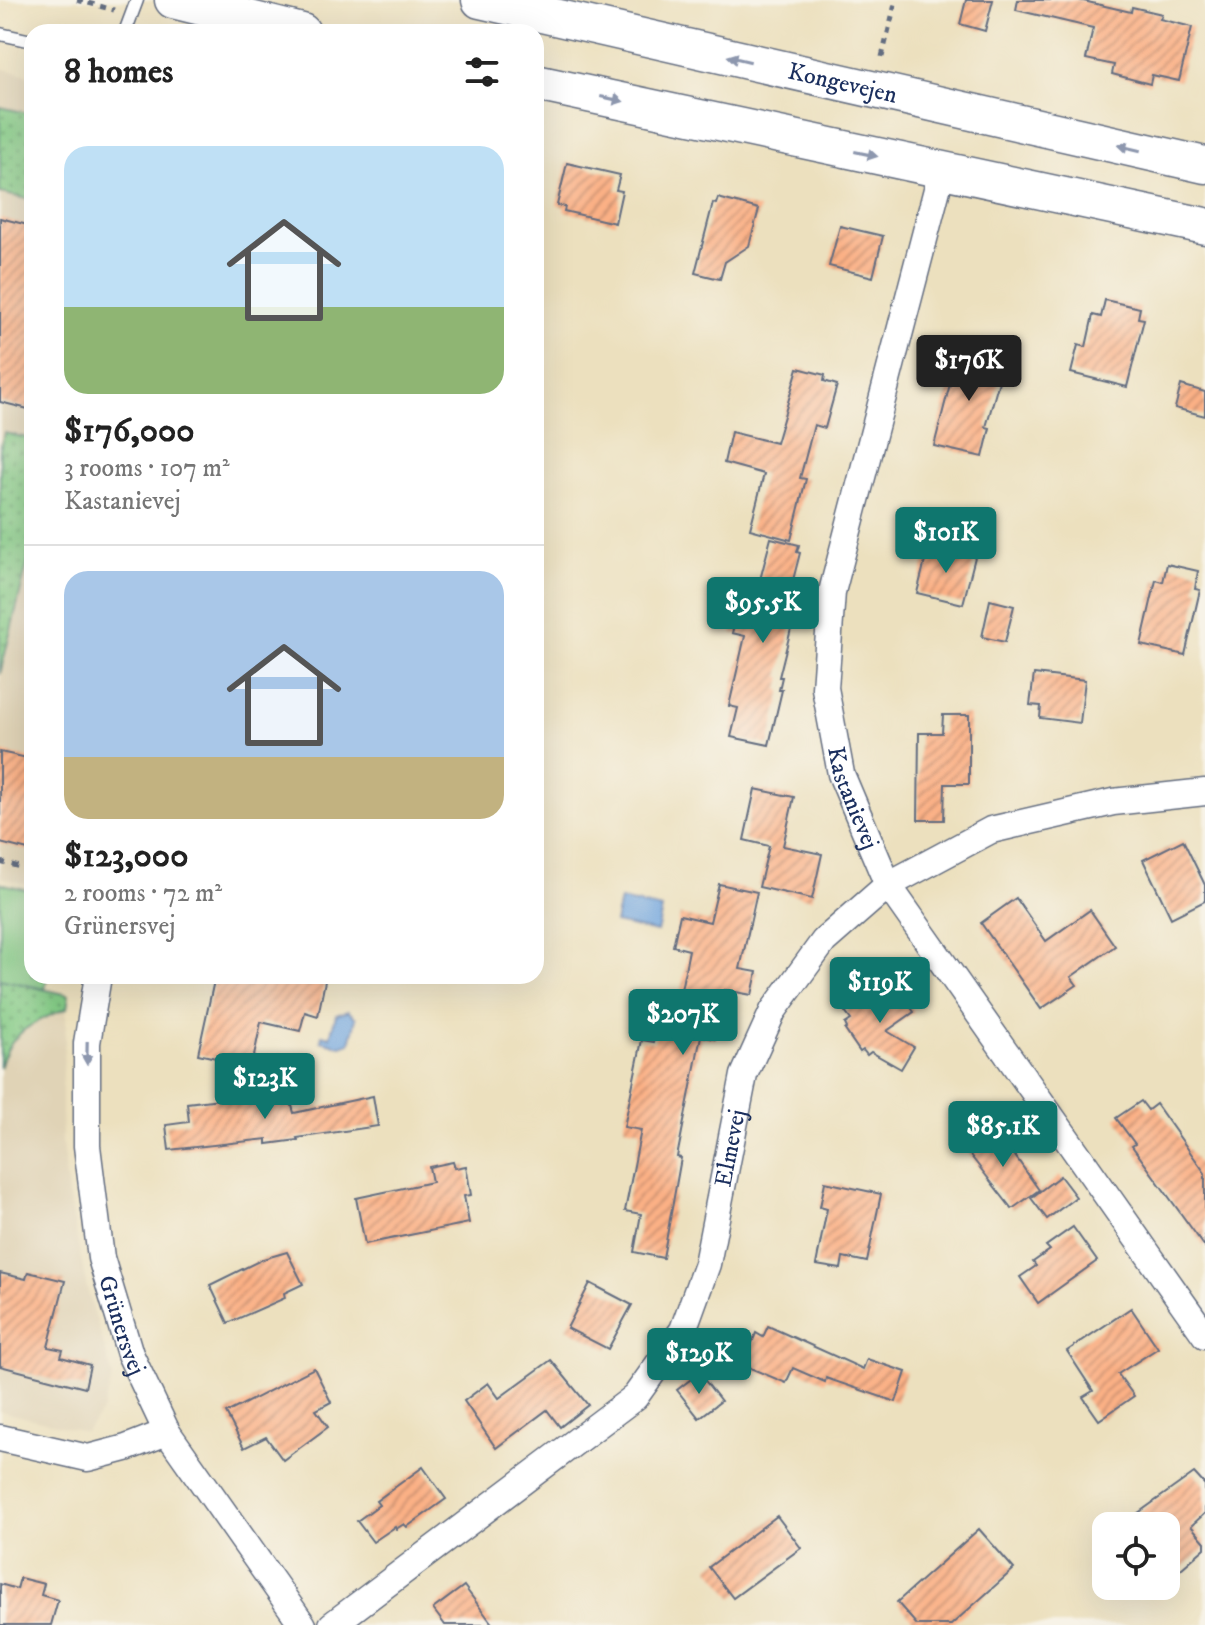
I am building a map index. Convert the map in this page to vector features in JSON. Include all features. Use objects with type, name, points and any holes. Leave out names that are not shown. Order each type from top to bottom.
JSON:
[{"type":"main road","points":[[173,0],[270,24]]},
{"type":"main road","name":"Kongevejen","points":[[480,0],[1205,165]]},
{"type":"main road","points":[[544,85],[1205,226]]},
{"type":"street","name":"Kastanievej","points":[[942,170],[832,592],[825,688],[841,774],[888,885],[1205,1335]]},
{"type":"street","name":"Elmevej","points":[[332,1625],[635,1397],[683,1330],[707,1264],[744,1075],[773,1011],[824,941],[888,885],[991,830],[1113,802],[1205,792]]},
{"type":"street","name":"Grünersvej","points":[[97,984],[87,1043],[87,1146],[101,1258],[130,1354],[167,1432],[303,1625]]},
{"type":"street","points":[[0,1438],[88,1458],[167,1432]]},
{"type":"lane","points":[[128,24],[137,0]]},
{"type":"lane","points":[[0,34],[24,39]]},
{"type":"path","points":[[874,90],[896,0]]},
{"type":"path","points":[[0,862],[24,868]]},
{"type":"shaded area","points":[[0,68],[24,74],[24,884],[0,877]]},
{"type":"shaded area","points":[[67,1008],[62,1143],[68,1194],[87,1288],[113,1377],[103,1410],[85,1432],[0,1411],[0,1068],[4,1051],[24,1027]]},
{"type":"green space","points":[[0,107],[24,112],[24,198],[0,193]]},
{"type":"green space","points":[[4,433],[24,437],[24,578],[0,674],[0,450]]},
{"type":"green space","points":[[0,883],[24,889],[24,984],[46,984],[45,989],[0,979]]},
{"type":"green space","points":[[0,979],[69,995],[67,1008],[17,1036],[4,1055],[0,1068]]},
{"type":"water","points":[[620,900],[662,909],[657,932],[615,923]]},
{"type":"water","points":[[348,1011],[356,1018],[350,1043],[341,1046],[321,1041],[322,1035],[330,1037],[336,1015]]},
{"type":"building","points":[[966,0],[993,0],[985,31],[960,24]]},
{"type":"building","points":[[1018,0],[1079,0],[1131,12],[1132,7],[1162,14],[1160,19],[1192,27],[1179,81],[1152,75],[1150,84],[1112,74],[1114,65],[1086,59],[1093,28],[1016,10]]},
{"type":"building","points":[[567,163],[620,175],[616,190],[622,191],[615,223],[564,211],[565,207],[557,205]]},
{"type":"building","points":[[718,198],[759,209],[749,246],[725,262],[720,279],[695,273],[713,203],[716,204]]},
{"type":"building","points":[[0,218],[24,224],[24,408],[0,402]]},
{"type":"building","points":[[840,226],[883,236],[873,277],[829,266]]},
{"type":"building","points":[[1105,300],[1140,308],[1138,318],[1144,319],[1127,387],[1071,373],[1078,345],[1086,347],[1093,315],[1101,317]]},
{"type":"building","points":[[959,349],[1005,360],[986,427],[990,428],[983,457],[934,446]]},
{"type":"building","points":[[798,368],[825,375],[824,381],[837,385],[825,428],[814,425],[800,478],[806,479],[791,540],[750,529],[764,474],[724,463],[731,432],[776,443]]},
{"type":"building","points":[[1181,385],[1205,392],[1205,416],[1175,408]]},
{"type":"building","points":[[771,538],[799,545],[797,552],[800,553],[783,619],[793,621],[779,677],[782,677],[779,690],[782,690],[769,745],[731,737],[738,708],[729,706],[745,636],[732,633],[743,592],[756,595]]},
{"type":"building","points":[[929,545],[975,557],[963,604],[917,593]]},
{"type":"building","points":[[1167,564],[1198,571],[1195,589],[1200,590],[1185,655],[1141,645],[1156,580],[1163,582]]},
{"type":"building","points":[[990,600],[1014,606],[1005,642],[982,637]]},
{"type":"building","points":[[1034,674],[1085,680],[1080,723],[1040,718],[1041,706],[1030,705]]},
{"type":"building","points":[[943,715],[969,715],[969,784],[945,784],[944,820],[918,820],[919,733],[942,733]]},
{"type":"building","points":[[0,752],[24,757],[24,849],[0,843]]},
{"type":"building","points":[[755,789],[794,797],[783,846],[822,854],[812,899],[759,887],[769,846],[744,840]]},
{"type":"building","points":[[1183,840],[1205,885],[1205,901],[1171,918],[1143,860]]},
{"type":"building","points":[[719,884],[757,892],[740,969],[757,972],[752,995],[725,990],[715,1039],[701,1036],[677,1157],[681,1158],[663,1258],[634,1252],[641,1214],[625,1211],[641,1130],[624,1127],[642,1040],[654,1042],[657,1030],[661,1031],[667,1002],[678,1005],[689,950],[673,946],[680,915],[710,922]]},
{"type":"building","points":[[1016,898],[1046,941],[1090,910],[1115,946],[1071,977],[1077,985],[1041,1009],[981,923]]},
{"type":"building","points":[[894,983],[914,1012],[887,1031],[914,1047],[901,1069],[871,1052],[867,1055],[863,1050],[860,1052],[845,1030],[845,1024],[851,1020],[845,1012],[879,989],[881,992]]},
{"type":"building","points":[[213,984],[324,984],[318,1016],[305,1012],[300,1031],[261,1022],[252,1066],[198,1054]]},
{"type":"building","points":[[288,1091],[294,1113],[373,1096],[378,1126],[267,1144],[267,1139],[169,1150],[166,1125],[189,1122],[187,1103]]},
{"type":"building","points":[[1141,1101],[1148,1110],[1156,1104],[1205,1173],[1205,1247],[1132,1146],[1135,1144],[1116,1118]]},
{"type":"building","points":[[996,1129],[1039,1190],[1012,1209],[967,1151]]},
{"type":"building","points":[[453,1162],[455,1168],[466,1166],[471,1195],[464,1196],[469,1223],[365,1244],[356,1198],[432,1182],[429,1167]]},
{"type":"building","points":[[1060,1176],[1076,1197],[1047,1219],[1031,1198]]},
{"type":"building","points":[[825,1182],[881,1194],[867,1262],[843,1257],[841,1269],[816,1265],[827,1209],[820,1207]]},
{"type":"building","points":[[1073,1227],[1097,1261],[1038,1303],[1020,1277],[1036,1266],[1033,1262],[1050,1250],[1046,1246]]},
{"type":"building","points":[[287,1252],[303,1284],[284,1293],[285,1298],[228,1323],[210,1285],[263,1259]]},
{"type":"building","points":[[28,1272],[65,1281],[48,1347],[63,1350],[61,1357],[90,1365],[85,1388],[0,1366],[0,1273],[26,1279]]},
{"type":"building","points":[[590,1283],[632,1305],[608,1349],[567,1328]]},
{"type":"building","points":[[1131,1308],[1158,1348],[1118,1374],[1134,1396],[1099,1420],[1083,1397],[1093,1391],[1067,1351]]},
{"type":"building","points":[[768,1326],[863,1369],[867,1359],[906,1372],[896,1402],[826,1378],[825,1382],[793,1368],[786,1383],[743,1365],[756,1333],[763,1337]]},
{"type":"building","points":[[551,1360],[588,1405],[560,1427],[547,1410],[496,1448],[464,1401],[488,1383],[499,1398]]},
{"type":"building","points":[[314,1368],[331,1402],[316,1410],[328,1427],[283,1460],[266,1437],[244,1448],[226,1413]]},
{"type":"building","points":[[699,1373],[721,1401],[699,1418],[677,1390]]},
{"type":"building","points":[[423,1467],[446,1499],[407,1527],[404,1524],[395,1527],[373,1542],[357,1521],[379,1505],[376,1501]]},
{"type":"building","points":[[1194,1473],[1205,1485],[1205,1513],[1191,1526],[1205,1542],[1205,1548],[1180,1570],[1180,1512],[1140,1512]]},
{"type":"building","points":[[777,1516],[801,1548],[733,1598],[709,1567]]},
{"type":"building","points":[[979,1529],[1014,1569],[951,1625],[917,1625],[897,1602]]},
{"type":"building","points":[[20,1578],[44,1584],[41,1595],[58,1600],[51,1625],[0,1625],[0,1584],[17,1589]]},
{"type":"building","points":[[464,1586],[493,1625],[445,1625],[433,1609]]}]
